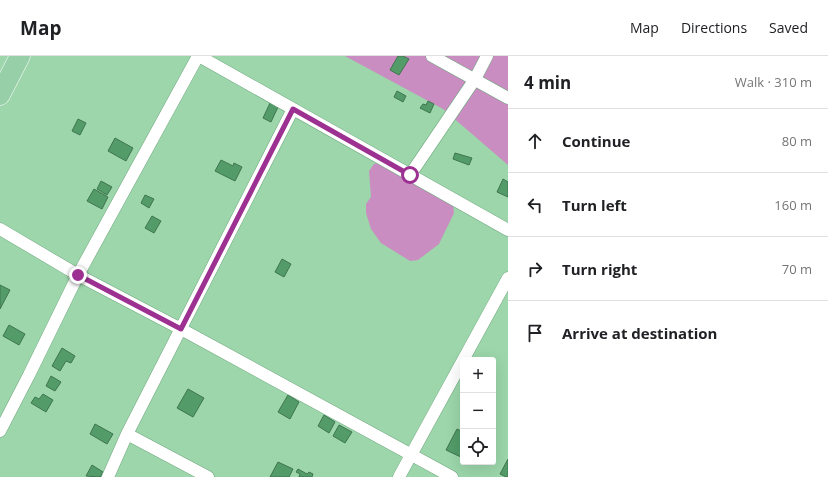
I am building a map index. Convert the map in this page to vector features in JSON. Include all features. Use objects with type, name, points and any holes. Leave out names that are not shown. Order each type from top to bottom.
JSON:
[{"type":"main road","points":[[0,95],[20,56]]},
{"type":"street","points":[[0,431],[78,275],[199,56],[508,230]]},
{"type":"street","points":[[432,56],[508,98]]},
{"type":"street","points":[[410,175],[474,80],[487,56]]},
{"type":"street","points":[[108,477],[127,434],[293,109]]},
{"type":"street","points":[[0,229],[78,275],[181,329],[452,477]]},
{"type":"street","points":[[400,477],[411,454],[508,278]]},
{"type":"street","points":[[127,434],[208,477]]},
{"type":"shaded area","points":[[345,56],[508,56],[508,165],[443,109]]},
{"type":"shaded area","points":[[383,162],[453,205],[454,213],[439,244],[418,260],[410,261],[381,243],[371,229],[366,213],[366,204],[371,197],[369,171],[374,164]]},
{"type":"building","points":[[398,56],[403,56],[409,59],[399,75],[390,70]]},
{"type":"building","points":[[397,91],[406,96],[403,102],[394,97]]},
{"type":"building","points":[[428,101],[434,104],[430,113],[420,108],[423,104],[426,105]]},
{"type":"building","points":[[270,103],[278,107],[271,122],[263,118]]},
{"type":"building","points":[[78,119],[86,123],[80,135],[72,131]]},
{"type":"building","points":[[115,138],[133,148],[126,161],[108,151]]},
{"type":"building","points":[[455,153],[472,158],[469,165],[453,159]]},
{"type":"building","points":[[221,160],[233,166],[234,163],[242,167],[235,181],[215,171]]},
{"type":"building","points":[[503,179],[508,182],[508,197],[497,192]]},
{"type":"building","points":[[101,181],[112,187],[107,195],[97,189]]},
{"type":"building","points":[[94,189],[108,197],[102,209],[87,201]]},
{"type":"building","points":[[145,195],[154,199],[149,208],[141,203]]},
{"type":"building","points":[[152,216],[161,221],[154,233],[145,228]]},
{"type":"building","points":[[282,259],[291,264],[284,277],[275,272]]},
{"type":"building","points":[[0,285],[10,290],[0,309]]},
{"type":"building","points":[[9,325],[25,334],[19,345],[3,336]]},
{"type":"building","points":[[62,348],[75,356],[71,363],[66,361],[60,371],[52,366]]},
{"type":"building","points":[[51,376],[61,382],[55,391],[46,386]]},
{"type":"building","points":[[188,389],[204,398],[193,417],[177,408]]},
{"type":"building","points":[[43,394],[53,400],[46,412],[31,403],[35,397],[39,399]]},
{"type":"building","points":[[288,395],[299,402],[290,419],[278,412]]},
{"type":"building","points":[[324,415],[335,422],[329,433],[318,426]]},
{"type":"building","points":[[95,424],[113,434],[107,444],[90,434]]},
{"type":"building","points":[[339,425],[352,432],[345,443],[333,436]]},
{"type":"building","points":[[457,429],[460,430],[460,457],[446,450]]},
{"type":"building","points":[[508,459],[508,477],[506,477],[500,474]]},
{"type":"building","points":[[278,462],[293,469],[289,477],[270,477]]},
{"type":"building","points":[[92,465],[103,472],[100,477],[86,476]]},
{"type":"building","points":[[298,469],[307,474],[309,472],[313,474],[312,477],[299,477],[300,474],[296,472]]},
{"type":"route","points":[[78,275],[181,329],[293,109],[410,175]]}]
